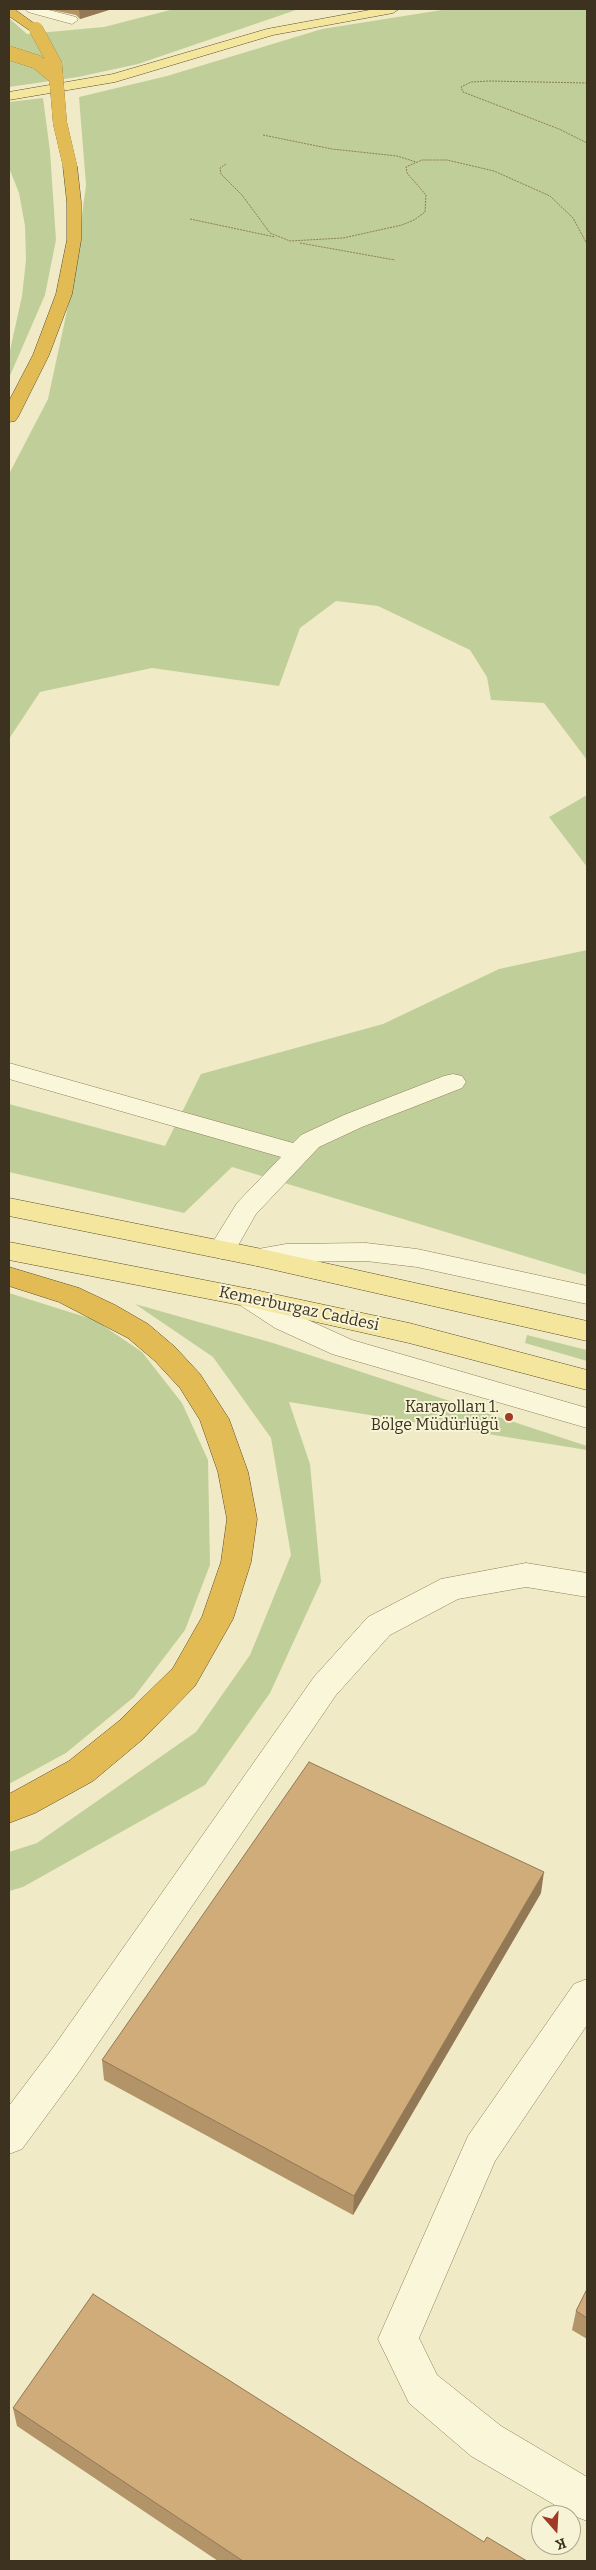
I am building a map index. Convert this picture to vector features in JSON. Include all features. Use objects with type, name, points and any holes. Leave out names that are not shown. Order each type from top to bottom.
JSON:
[{"type":"highway","points":[[9,11],[36,29],[51,52],[55,64],[54,76],[58,92],[60,123],[70,166],[74,202],[74,240],[64,294],[41,355],[9,417]]},
{"type":"highway","points":[[9,54],[37,62],[54,76]]},
{"type":"highway","points":[[9,1276],[69,1295],[105,1312],[138,1331],[165,1354],[190,1380],[214,1419],[234,1472],[242,1519],[236,1562],[217,1618],[184,1677],[131,1730],[81,1771],[9,1809]]},
{"type":"main road","points":[[9,96],[116,78],[272,32],[329,9]]},
{"type":"main road","points":[[272,32],[393,9]]},
{"type":"main road","points":[[9,1207],[257,1256],[587,1331]]},
{"type":"main road","name":"Kemerburgaz Caddesi","points":[[9,1251],[250,1298],[409,1333],[587,1380]]},
{"type":"lane","points":[[32,9],[72,20]]},
{"type":"lane","points":[[9,1071],[298,1153]]},
{"type":"lane","points":[[222,1250],[246,1209],[310,1141],[354,1121],[453,1082]]},
{"type":"lane","points":[[257,1256],[286,1253],[366,1252],[417,1258],[587,1295]]},
{"type":"lane","points":[[250,1298],[284,1321],[342,1347],[587,1418]]},
{"type":"lane","points":[[9,2136],[65,2061],[325,1686],[379,1626],[452,1588],[526,1575],[587,1585]]},
{"type":"lane","points":[[587,1995],[481,2150],[398,2339],[423,2389],[486,2440],[587,2500]]},
{"type":"path","points":[[587,83],[489,81],[472,82],[461,87],[463,92],[559,129],[587,143]]},
{"type":"path","points":[[263,135],[332,150],[397,156],[417,162],[463,162],[494,171],[530,185],[550,196],[573,218],[587,244]]},
{"type":"path","points":[[290,241],[343,238],[402,225],[414,220],[425,212],[428,206],[426,195],[407,173],[406,167],[417,162]]},
{"type":"path","points":[[226,164],[220,168],[221,174],[242,194],[270,233],[278,238]]},
{"type":"path","points":[[190,219],[290,241],[395,260]]},
{"type":"green space","points":[[174,9],[299,9],[138,64],[78,77],[9,87],[9,18],[27,34],[104,27]]},
{"type":"green space","points":[[448,9],[587,9],[587,760],[544,703],[491,700],[487,677],[470,650],[378,606],[336,601],[300,628],[279,686],[152,668],[40,692],[9,739],[9,474],[48,399],[73,283],[86,185],[79,97],[167,76],[322,29]]},
{"type":"green space","points":[[43,98],[50,151],[56,240],[45,295],[9,378],[9,355],[22,296],[26,260],[25,226],[19,193],[9,168],[9,102]]},
{"type":"green space","points":[[587,795],[587,867],[549,817]]},
{"type":"green space","points":[[587,950],[587,1275],[232,1167],[184,1213],[9,1172],[9,1104],[165,1146],[201,1074],[383,1024],[499,969]]},
{"type":"green space","points":[[9,1293],[95,1320],[142,1352],[182,1403],[208,1460],[210,1565],[185,1630],[134,1697],[66,1753],[9,1784]]},
{"type":"green space","points":[[135,1304],[273,1343],[587,1446],[587,1450],[289,1402],[310,1464],[321,1582],[270,1693],[205,1785],[23,1887],[9,1891],[9,1852],[37,1843],[196,1732],[250,1655],[291,1555],[271,1438],[213,1357]]},
{"type":"green space","points":[[527,1335],[587,1350],[587,1361],[525,1343]]},
{"type":"building","points":[[309,1762],[544,1872],[354,2196],[102,2060]]},
{"type":"building","points":[[587,2289],[587,2318],[576,2311]]},
{"type":"building","points":[[93,2294],[484,2542],[487,2537],[527,2561],[243,2561],[13,2408]]},
{"type":"place","name":"Karayolları 1. Bölge Müdürlüğü","points":[[509,1417]]}]
